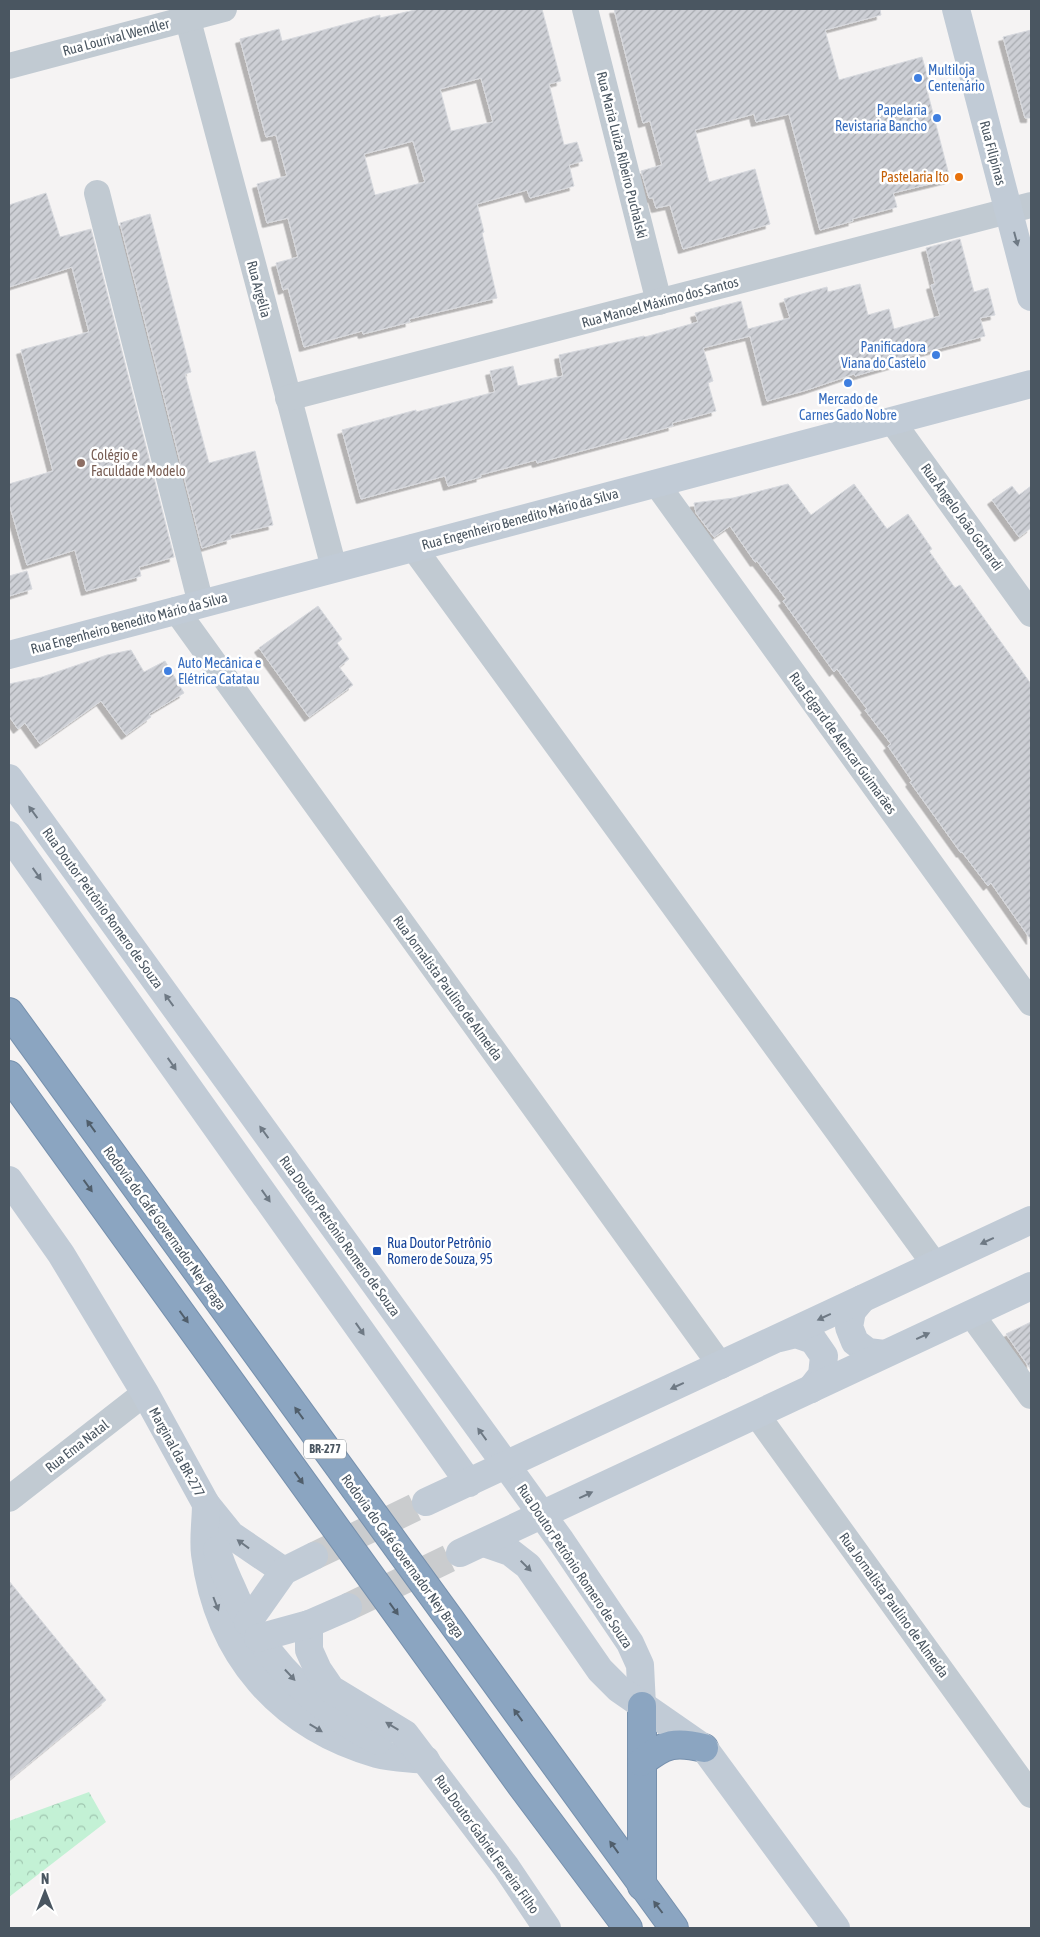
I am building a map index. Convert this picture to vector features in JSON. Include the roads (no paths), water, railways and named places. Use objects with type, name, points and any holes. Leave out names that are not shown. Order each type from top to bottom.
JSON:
[{"type":"highway","name":"Rodovia do Café Governador Ney Braga","points":[[9,1012],[674,1928]]},
{"type":"highway","name":"BR-277","points":[[9,1075],[521,1786],[628,1928]]},
{"type":"highway","points":[[642,1706],[642,1886]]},
{"type":"highway","points":[[642,1762],[657,1750],[668,1745],[684,1743],[704,1748]]},
{"type":"street","name":"Rua Lourival Wendler","points":[[9,66],[186,14],[224,9]]},
{"type":"street","name":"Rua Maria Luiza Ribeiro Puchalski","points":[[585,9],[659,302]]},
{"type":"street","name":"Rua Filipinas","points":[[956,9],[1020,208],[1031,297]]},
{"type":"street","name":"Rua Argélia","points":[[186,14],[334,568]]},
{"type":"street","points":[[97,193],[188,607]]},
{"type":"street","name":"Rua Manoel Máximo dos Santos","points":[[288,398],[1020,208]]},
{"type":"street","name":"Rua Engenheiro Benedito Mário da Silva","points":[[9,655],[1031,384]]},
{"type":"street","name":"Rua Ângelo João Gottardi","points":[[892,421],[1031,614]]},
{"type":"street","name":"Rua Edgard de Alencar Guimarães","points":[[656,483],[1031,1003]]},
{"type":"street","points":[[413,547],[935,1265]]},
{"type":"street","name":"Rua Jornalista Paulino de Almeida","points":[[188,607],[721,1366]]},
{"type":"street","name":"Rua Doutor Petrônio Romero de Souza","points":[[9,778],[542,1516],[630,1643],[640,1665],[642,1706]]},
{"type":"street","points":[[9,835],[469,1483]]},
{"type":"street","name":"Marginal da BR-277","points":[[9,1180],[61,1254],[145,1393],[206,1504],[205,1552],[214,1599],[232,1642],[258,1682],[293,1714],[334,1739],[379,1754],[426,1760]]},
{"type":"street","points":[[426,1502],[1031,1220]]},
{"type":"street","points":[[836,1928],[704,1748],[619,1689],[600,1670],[528,1566],[510,1552],[472,1548],[1031,1286]]},
{"type":"street","points":[[862,1299],[852,1311],[849,1327],[855,1342],[868,1352],[884,1354]]},
{"type":"street","points":[[971,1314],[1031,1396]]},
{"type":"street","points":[[778,1338],[796,1334],[814,1340],[824,1356],[822,1375],[811,1389]]},
{"type":"street","name":"Rua Ema Natal","points":[[9,1499],[145,1393]]},
{"type":"street","name":"Rua Jornalista Paulino de Almeida","points":[[757,1415],[1031,1796]]},
{"type":"street","points":[[206,1504],[231,1535],[284,1571]]},
{"type":"street","points":[[206,1504],[218,1556],[239,1605],[269,1653],[302,1689],[340,1719],[381,1743],[426,1760]]},
{"type":"street","points":[[253,1630],[284,1571],[314,1556]]},
{"type":"street","points":[[284,1571],[278,1586],[278,1594],[283,1608],[294,1619],[309,1624]]},
{"type":"street","points":[[253,1630],[309,1624],[348,1607]]},
{"type":"street","name":"Rua Doutor Gabriel Ferreira Filho","points":[[309,1624],[309,1650],[318,1670],[331,1689],[406,1734],[506,1867],[547,1928]]},
{"type":"tunnel","points":[[314,1556],[426,1502]]},
{"type":"tunnel","points":[[348,1607],[460,1553]]},
{"type":"place","name":"Multiloja Centenário","points":[[918,78]]},
{"type":"place","name":"Papelaria Revistaria Bancho","points":[[937,118]]},
{"type":"place","name":"Pastelaria Ito","points":[[959,177]]},
{"type":"place","name":"Panificadora Viana do Castelo","points":[[936,355]]},
{"type":"place","name":"Mercado de Carnes Gado Nobre","points":[[848,383]]},
{"type":"place","name":"Colégio e Faculdade Modelo","points":[[81,463]]},
{"type":"place","name":"Auto Mecânica e Elétrica Catatau","points":[[168,671]]},
{"type":"place","name":"Rua Doutor Petrônio Romero de Souza, 95","points":[[377,1251]]}]
